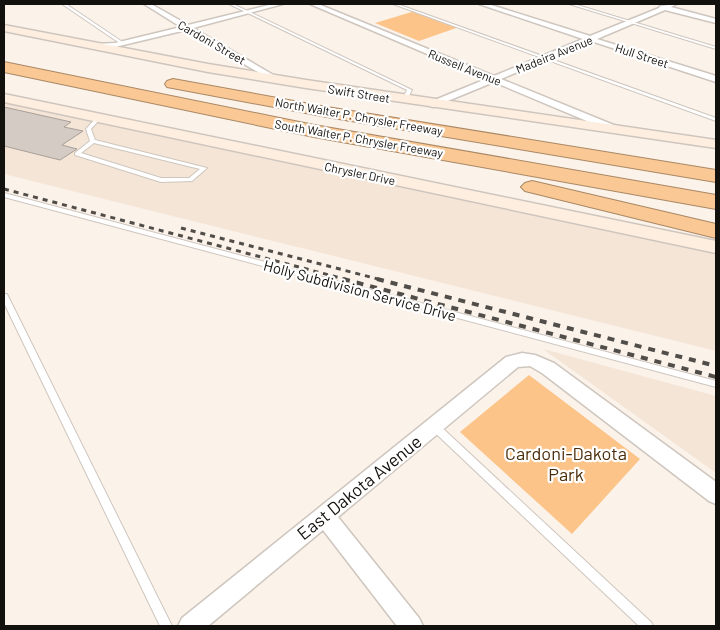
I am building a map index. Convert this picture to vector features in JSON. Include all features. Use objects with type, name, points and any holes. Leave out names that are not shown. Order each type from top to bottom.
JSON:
[{"type":"highway","name":"South Walter P. Chrysler Freeway","points":[[4,67],[202,109],[716,202]]},
{"type":"highway","name":"North Walter P. Chrysler Freeway","points":[[158,80],[327,112],[716,176]]},
{"type":"highway","points":[[489,138],[616,149],[716,161]]},
{"type":"highway","points":[[372,141],[516,183],[716,231]]},
{"type":"main road","name":"Swift Street","points":[[5,27],[278,80],[404,100],[716,144]]},
{"type":"main road","name":"Chrysler Drive","points":[[4,98],[716,247]]},
{"type":"street","name":"Cardoni Street","points":[[147,4],[278,80]]},
{"type":"street","points":[[109,48],[122,43],[280,4]]},
{"type":"street","name":"Russell Avenue","points":[[313,4],[617,130]]},
{"type":"street","name":"Hull Street","points":[[482,4],[716,79]]},
{"type":"street","points":[[651,4],[716,21]]},
{"type":"street","name":"Madeira Avenue","points":[[433,104],[674,4]]},
{"type":"street","points":[[95,46],[122,43]]},
{"type":"street","name":"East Dakota Avenue","points":[[190,626],[512,362],[518,360],[532,359],[548,368],[716,494]]},
{"type":"street","points":[[324,515],[411,626]]},
{"type":"lane","points":[[64,4],[122,43]]},
{"type":"lane","points":[[231,4],[410,90],[404,100]]},
{"type":"lane","points":[[396,4],[716,120]]},
{"type":"lane","points":[[571,4],[716,48]]},
{"type":"lane","points":[[93,141],[88,129],[99,118]]},
{"type":"lane","points":[[93,141],[121,148],[204,168],[190,180],[161,180],[77,154],[93,141]]},
{"type":"lane","name":"Holly Subdivision Service Drive","points":[[4,195],[716,384]]},
{"type":"lane","points":[[4,296],[166,626]]},
{"type":"lane","points":[[434,426],[647,626]]},
{"type":"shaded area","points":[[4,102],[716,252],[716,351],[4,174]]},
{"type":"shaded area","points":[[543,349],[716,396],[716,473]]},
{"type":"green space","points":[[415,11],[459,27],[419,41],[375,23]]},
{"type":"green space","name":"Cardoni-Dakota Park","points":[[529,375],[640,459],[572,534],[460,432]]},
{"type":"building","points":[[4,107],[71,122],[64,127],[83,131],[62,145],[77,149],[60,160],[4,146]]},
{"type":"railway","points":[[4,189],[348,280]]},
{"type":"railway","points":[[181,228],[382,280]]},
{"type":"railway","points":[[343,279],[716,377]]},
{"type":"railway","points":[[377,279],[716,366]]}]
